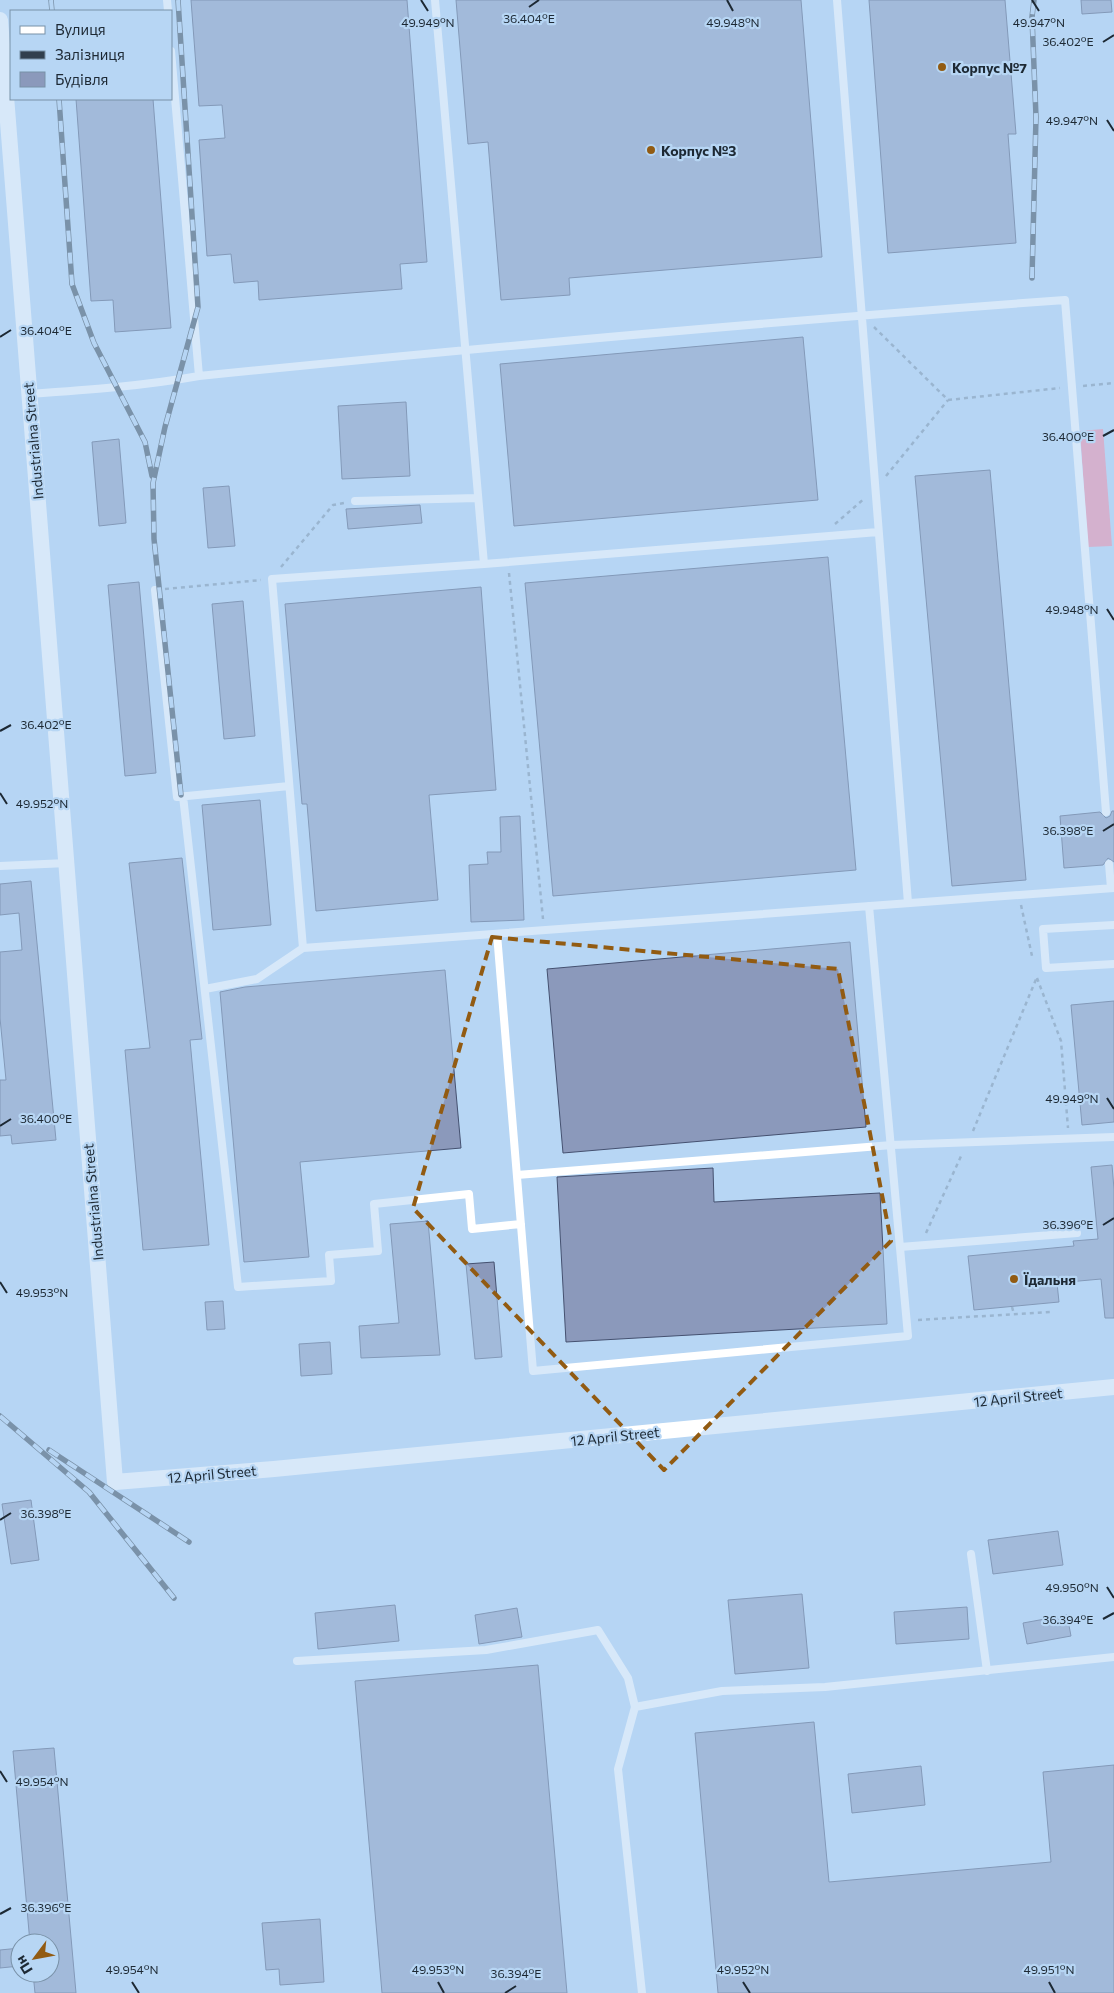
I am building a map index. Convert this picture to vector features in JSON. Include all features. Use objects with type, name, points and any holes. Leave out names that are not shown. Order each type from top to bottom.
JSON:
[{"type":"street","name":"Industrialna Street","points":[[0,20],[115,1482]]},
{"type":"street","name":"12 April Street","points":[[115,1482],[284,1468],[1114,1388]]},
{"type":"lane","points":[[435,0],[484,564]]},
{"type":"lane","points":[[837,0],[860,314],[908,903]]},
{"type":"lane","points":[[172,63],[199,376]]},
{"type":"lane","points":[[30,394],[112,389],[134,383],[464,349],[860,314],[1065,300],[1106,812]]},
{"type":"lane","points":[[355,501],[478,498]]},
{"type":"lane","points":[[303,948],[272,579],[878,532]]},
{"type":"lane","points":[[155,590],[177,797],[289,786]]},
{"type":"lane","points":[[183,796],[238,1286],[331,1281],[329,1255],[378,1251],[374,1204],[470,1194],[472,1229],[521,1224]]},
{"type":"lane","points":[[0,866],[67,863]]},
{"type":"lane","points":[[204,989],[257,979],[303,948],[1113,888],[1109,864]]},
{"type":"lane","points":[[497,934],[533,1372],[908,1336],[869,906]]},
{"type":"lane","points":[[1114,925],[1043,929],[1046,968],[1114,964]]},
{"type":"lane","points":[[516,1175],[892,1145],[1114,1137]]},
{"type":"lane","points":[[900,1247],[1077,1233]]},
{"type":"lane","points":[[970,1554],[987,1671]]},
{"type":"lane","points":[[297,1661],[486,1650],[598,1630],[628,1678],[635,1707],[618,1768],[642,1993]]},
{"type":"lane","points":[[635,1707],[722,1690],[825,1686],[1114,1657]]},
{"type":"path","points":[[860,314],[948,400],[1114,383]]},
{"type":"path","points":[[155,590],[272,579],[333,505],[355,501]]},
{"type":"path","points":[[508,562],[544,930]]},
{"type":"path","points":[[1019,896],[1033,959]]},
{"type":"path","points":[[1035,968],[1061,1041],[1069,1140]]},
{"type":"path","points":[[920,1246],[967,1143],[1037,978]]},
{"type":"path","points":[[1012,1307],[1014,1314]]},
{"type":"path","points":[[907,1321],[1050,1312]]},
{"type":"highlighted area","points":[[492,937],[838,969],[891,1241],[664,1470],[413,1208]]},
{"type":"shaded area","points":[[1103,429],[1112,546],[1088,547],[1080,431]]},
{"type":"building","points":[[191,0],[407,0],[427,262],[400,264],[402,289],[259,300],[258,281],[234,283],[231,254],[207,256],[199,140],[225,138],[222,105],[199,106]]},
{"type":"building","name":"Корпус №3","points":[[456,0],[801,0],[822,257],[569,278],[570,295],[501,300],[488,142],[468,144]]},
{"type":"building","name":"Корпус №7","points":[[869,0],[1005,0],[1016,134],[1008,134],[1016,243],[888,253]]},
{"type":"building","points":[[1081,0],[1111,0],[1112,12],[1082,14]]},
{"type":"building","points":[[76,100],[153,100],[171,328],[115,332],[113,300],[91,301]]},
{"type":"building","points":[[803,337],[818,500],[514,526],[500,364]]},
{"type":"building","points":[[406,402],[410,476],[342,479],[338,406]]},
{"type":"building","points":[[119,439],[126,523],[99,526],[92,442]]},
{"type":"building","points":[[990,470],[1026,880],[952,886],[915,476]]},
{"type":"building","points":[[229,486],[235,546],[208,548],[203,488]]},
{"type":"building","points":[[420,505],[422,523],[348,529],[346,509]]},
{"type":"building","points":[[828,557],[856,870],[553,896],[525,583]]},
{"type":"building","points":[[139,582],[156,773],[125,776],[108,585]]},
{"type":"building","points":[[481,587],[496,790],[429,795],[438,900],[316,911],[307,804],[302,804],[285,604]]},
{"type":"building","points":[[243,601],[255,736],[224,739],[212,604]]},
{"type":"building","points":[[260,800],[271,925],[213,930],[202,805]]},
{"type":"building","points":[[1112,811],[1114,811],[1114,862],[1108,858],[1103,865],[1064,868],[1060,816],[1100,812],[1106,818],[1110,816]]},
{"type":"building","points":[[520,816],[524,920],[471,922],[469,865],[488,864],[487,852],[501,852],[500,817]]},
{"type":"building","points":[[182,858],[202,1039],[190,1040],[209,1245],[143,1250],[125,1050],[150,1048],[129,863]]},
{"type":"building","points":[[31,881],[56,1140],[12,1144],[11,1135],[0,1136],[0,1080],[6,1080],[0,1018],[0,952],[22,950],[19,913],[0,915],[0,884]]},
{"type":"building","points":[[850,942],[866,1127],[563,1153],[547,969]]},
{"type":"building","points":[[445,970],[461,1148],[300,1162],[309,1257],[244,1262],[220,992],[245,987]]},
{"type":"building","points":[[1114,1001],[1114,1122],[1082,1125],[1071,1005]]},
{"type":"building","points":[[1112,1165],[1114,1189],[1114,1318],[1105,1318],[1101,1279],[1057,1283],[1059,1302],[974,1310],[968,1256],[1074,1246],[1073,1241],[1098,1239],[1091,1167]]},
{"type":"building","points":[[713,1168],[714,1202],[880,1193],[887,1324],[566,1342],[557,1177]]},
{"type":"building","points":[[428,1221],[440,1355],[361,1358],[359,1326],[399,1323],[390,1224]]},
{"type":"building","points":[[494,1262],[502,1357],[475,1359],[466,1264]]},
{"type":"building","points":[[223,1301],[225,1329],[207,1330],[205,1302]]},
{"type":"building","points":[[330,1342],[332,1374],[301,1376],[299,1344]]},
{"type":"building","points":[[31,1500],[39,1560],[11,1564],[2,1504]]},
{"type":"building","points":[[1058,1531],[1063,1565],[993,1574],[988,1540]]},
{"type":"building","points":[[802,1594],[809,1668],[735,1674],[728,1600]]},
{"type":"building","points":[[395,1605],[399,1641],[318,1649],[315,1613]]},
{"type":"building","points":[[967,1607],[969,1639],[896,1644],[894,1612]]},
{"type":"building","points":[[517,1608],[522,1637],[479,1644],[475,1615]]},
{"type":"building","points":[[1067,1615],[1071,1636],[1027,1644],[1023,1623]]},
{"type":"building","points":[[538,1665],[567,1993],[382,1993],[355,1681]]},
{"type":"building","points":[[814,1722],[829,1882],[1051,1862],[1043,1772],[1114,1765],[1114,1993],[718,1993],[695,1733]]},
{"type":"building","points":[[54,1748],[76,1993],[35,1993],[34,1983],[60,1983],[60,1933],[29,1933],[13,1751]]},
{"type":"building","points":[[921,1766],[925,1805],[852,1813],[848,1774]]},
{"type":"building","points":[[320,1919],[324,1982],[280,1985],[279,1969],[266,1970],[262,1923]]},
{"type":"building","points":[[10,1949],[10,1967],[0,1968],[0,1950]]},
{"type":"railway","points":[[51,0],[52,10]]},
{"type":"railway","points":[[178,0],[198,307],[165,427],[153,483],[154,539],[181,795]]},
{"type":"railway","points":[[1032,278],[1036,117],[1032,17],[1034,0]]},
{"type":"railway","points":[[59,100],[72,284],[94,343],[145,442],[152,476]]},
{"type":"railway","points":[[0,1416],[89,1492],[174,1598]]},
{"type":"railway","points":[[49,1450],[189,1542]]},
{"type":"place","name":"Корпус №7","points":[[942,67]]},
{"type":"place","name":"Корпус №3","points":[[651,150]]},
{"type":"place","name":"Їдальня","points":[[1014,1279]]}]
